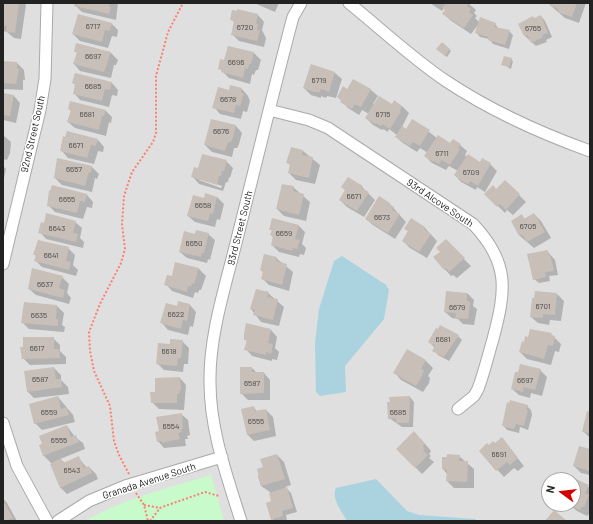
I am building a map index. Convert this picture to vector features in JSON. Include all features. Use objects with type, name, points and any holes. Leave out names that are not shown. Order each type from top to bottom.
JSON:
[{"type":"street","name":"92nd Street South","points":[[3,264],[40,110],[45,79],[47,3]]},
{"type":"street","name":"93rd Street South","points":[[241,521],[212,420],[210,382],[211,360],[217,323],[269,110],[294,17],[300,3]]},
{"type":"street","points":[[349,3],[446,80],[501,114],[547,136],[590,151]]},
{"type":"street","name":"93rd Alcove South","points":[[269,110],[309,120],[328,128],[473,224],[486,238],[501,271],[503,288],[500,314],[478,389],[474,396],[458,409]]},
{"type":"street","points":[[3,423],[17,466],[46,521]]},
{"type":"street","name":"Granada Avenue South","points":[[58,521],[89,501],[125,486],[222,457]]},
{"type":"path","points":[[130,475],[119,455],[114,441],[108,398],[94,371],[90,351],[90,332],[100,304],[121,263],[125,249],[122,224],[124,196],[132,172],[153,142],[156,133],[156,76],[168,32],[183,3]]},
{"type":"path","points":[[135,491],[144,505],[149,521]]},
{"type":"path","points":[[149,521],[160,508],[205,492],[219,496]]},
{"type":"path","points":[[144,505],[160,508]]},
{"type":"shaded area","points":[[3,3],[590,3],[590,521],[3,521]]},
{"type":"green space","points":[[211,475],[224,521],[86,521],[131,500]]},
{"type":"water","points":[[342,256],[386,285],[389,290],[384,319],[345,366],[346,392],[320,396],[316,392],[315,343],[319,309],[334,261]]},
{"type":"water","points":[[376,479],[407,511],[419,515],[476,519],[475,521],[347,521],[336,501],[336,488]]},
{"type":"building","points":[[3,3],[19,3],[15,33],[6,32],[7,26],[3,26]]},
{"type":"building","points":[[75,3],[110,3],[109,7],[111,7],[109,14],[74,6]]},
{"type":"building","points":[[446,3],[469,3],[467,6],[471,9],[469,12],[473,15],[464,28],[442,14],[445,10],[442,8]]},
{"type":"building","points":[[549,3],[577,3],[572,17],[557,12],[558,9],[549,5]]},
{"type":"building","points":[[237,9],[258,14],[256,24],[258,24],[257,30],[260,30],[257,41],[231,35],[234,21],[230,20],[232,10],[237,11]]},
{"type":"building","points":[[78,14],[112,23],[110,31],[105,30],[102,42],[72,34]]},
{"type":"building","points":[[541,15],[548,33],[542,35],[543,37],[531,43],[527,35],[524,36],[518,24],[533,16],[534,18]]},
{"type":"building","points":[[480,17],[496,23],[494,27],[510,30],[505,45],[488,40],[488,37],[475,33]]},
{"type":"building","points":[[442,42],[450,49],[445,56],[436,49]]},
{"type":"building","points":[[76,43],[111,52],[104,72],[73,64],[77,52],[74,52]]},
{"type":"building","points":[[228,46],[254,52],[251,64],[249,64],[248,69],[245,68],[243,78],[221,72],[222,70],[218,69],[220,59],[224,60]]},
{"type":"building","points":[[504,56],[512,58],[509,67],[501,65]]},
{"type":"building","points":[[3,61],[17,62],[17,69],[19,69],[16,84],[3,83]]},
{"type":"building","points":[[311,64],[335,72],[329,92],[321,89],[320,92],[314,92],[303,88]]},
{"type":"building","points":[[75,73],[112,82],[110,90],[105,89],[102,101],[73,94],[75,84],[72,83]]},
{"type":"building","points":[[353,79],[371,89],[361,107],[355,104],[352,109],[340,102],[341,100],[337,97],[343,86],[347,89]]},
{"type":"building","points":[[230,85],[242,88],[241,93],[244,93],[240,106],[236,105],[234,113],[212,108],[218,87],[229,90]]},
{"type":"building","points":[[3,93],[14,95],[10,116],[3,115]]},
{"type":"building","points":[[379,96],[392,104],[394,100],[402,106],[401,111],[390,129],[382,124],[381,126],[376,123],[375,124],[365,118]]},
{"type":"building","points":[[70,101],[106,110],[104,116],[102,116],[99,130],[67,122],[71,110],[68,109]]},
{"type":"building","points":[[211,119],[236,125],[231,142],[228,142],[225,151],[204,145]]},
{"type":"building","points":[[412,119],[430,130],[420,146],[413,142],[410,146],[395,137],[402,126],[406,129]]},
{"type":"building","points":[[67,131],[98,139],[96,146],[91,145],[87,158],[60,151],[63,136],[65,137]]},
{"type":"building","points":[[438,135],[450,143],[453,139],[461,144],[458,148],[460,149],[450,165],[442,160],[439,164],[434,161],[433,162],[424,156]]},
{"type":"building","points":[[291,147],[303,150],[302,155],[313,157],[309,178],[288,173],[290,164],[286,163]]},
{"type":"building","points":[[202,154],[227,160],[224,171],[222,171],[221,176],[219,176],[217,185],[191,177],[194,167],[198,168]]},
{"type":"building","points":[[468,154],[480,162],[482,158],[491,163],[478,186],[470,181],[469,184],[463,182],[454,175]]},
{"type":"building","points":[[57,158],[92,166],[91,173],[89,172],[85,186],[54,178]]},
{"type":"building","points":[[348,177],[363,186],[361,188],[369,192],[357,211],[339,200],[345,190],[341,187]]},
{"type":"building","points":[[505,180],[520,194],[506,210],[500,204],[497,207],[484,194],[493,185],[496,189]]},
{"type":"building","points":[[282,184],[294,186],[293,191],[304,194],[299,215],[276,209]]},
{"type":"building","points":[[52,185],[87,194],[85,202],[80,201],[77,213],[47,206],[49,190],[50,191]]},
{"type":"building","points":[[205,193],[217,197],[213,214],[210,213],[208,221],[187,216],[193,195],[204,198]]},
{"type":"building","points":[[379,196],[394,207],[392,210],[400,214],[388,233],[365,219]]},
{"type":"building","points":[[46,213],[76,221],[73,233],[78,234],[76,242],[38,233],[41,222],[44,223]]},
{"type":"building","points":[[534,213],[545,232],[527,242],[522,234],[519,236],[511,221],[522,214],[524,219]]},
{"type":"building","points":[[272,218],[299,225],[295,239],[300,240],[297,249],[293,248],[292,251],[271,245],[273,236],[270,235],[272,230],[269,230]]},
{"type":"building","points":[[411,218],[425,227],[424,229],[431,234],[419,252],[402,241],[408,231],[404,229]]},
{"type":"building","points":[[196,230],[209,233],[204,253],[202,253],[201,257],[179,252],[184,231],[195,234]]},
{"type":"building","points":[[446,239],[465,258],[449,272],[446,268],[444,270],[433,257],[440,252],[436,248]]},
{"type":"building","points":[[38,240],[69,247],[66,261],[71,262],[69,270],[34,261],[36,255],[33,255]]},
{"type":"building","points":[[548,250],[548,255],[550,254],[554,271],[545,272],[546,277],[533,280],[527,254]]},
{"type":"building","points":[[264,254],[277,257],[276,261],[287,264],[282,285],[261,279],[263,271],[260,270]]},
{"type":"building","points":[[175,262],[199,268],[194,284],[192,283],[191,287],[188,286],[187,292],[164,285],[167,275],[172,276]]},
{"type":"building","points":[[32,268],[63,276],[59,288],[65,290],[63,298],[28,289]]},
{"type":"building","points":[[256,289],[269,292],[267,297],[278,299],[273,320],[253,315],[255,310],[250,309]]},
{"type":"building","points":[[446,291],[467,293],[467,301],[470,302],[468,319],[455,318],[456,313],[444,312]]},
{"type":"building","points":[[535,291],[557,293],[555,315],[543,314],[543,318],[530,317],[532,298],[534,298]]},
{"type":"building","points":[[178,301],[190,304],[187,321],[183,320],[181,329],[160,323],[166,303],[177,306]]},
{"type":"building","points":[[24,302],[57,305],[56,319],[58,319],[58,326],[21,323]]},
{"type":"building","points":[[246,323],[271,329],[268,343],[273,344],[271,354],[266,352],[266,355],[244,350],[247,340],[244,340]]},
{"type":"building","points":[[440,325],[459,335],[444,357],[432,351],[435,346],[428,342],[436,328],[438,329]]},
{"type":"building","points":[[530,329],[552,333],[551,335],[555,336],[553,346],[548,345],[544,359],[519,352],[522,341],[524,342],[525,336],[528,337]]},
{"type":"building","points":[[23,337],[54,337],[54,349],[59,349],[60,358],[22,359],[20,347],[23,347]]},
{"type":"building","points":[[170,339],[183,340],[181,358],[178,358],[177,366],[156,364],[158,343],[170,344]]},
{"type":"building","points":[[407,349],[426,360],[421,369],[424,370],[422,376],[416,386],[393,373]]},
{"type":"building","points":[[520,364],[541,369],[535,390],[524,387],[523,392],[511,389],[515,372],[518,372]]},
{"type":"building","points":[[54,367],[56,379],[61,379],[62,387],[27,392],[24,371]]},
{"type":"building","points":[[240,367],[252,367],[252,372],[264,372],[264,393],[240,394]]},
{"type":"building","points":[[180,377],[181,388],[179,394],[177,394],[177,403],[151,403],[150,392],[155,392],[155,378]]},
{"type":"building","points":[[58,396],[61,409],[67,407],[69,415],[34,424],[29,404]]},
{"type":"building","points":[[410,396],[409,423],[396,423],[396,418],[388,419],[387,402],[390,402],[389,397]]},
{"type":"building","points":[[510,400],[528,405],[524,426],[516,424],[514,429],[502,426],[507,402],[509,403]]},
{"type":"building","points":[[254,406],[255,411],[266,409],[270,430],[247,435],[241,409]]},
{"type":"building","points":[[587,411],[590,412],[590,433],[582,432]]},
{"type":"building","points":[[182,413],[183,429],[181,429],[182,432],[178,433],[180,439],[162,443],[162,441],[157,442],[155,432],[159,431],[156,417]]},
{"type":"building","points":[[67,425],[71,437],[76,435],[79,442],[43,456],[39,445],[42,444],[39,436]]},
{"type":"building","points":[[414,431],[425,444],[423,446],[425,449],[423,450],[428,455],[415,468],[396,449]]},
{"type":"building","points":[[502,437],[518,458],[510,465],[507,462],[496,471],[479,451],[487,443],[489,445],[493,441],[495,443]]},
{"type":"building","points":[[579,446],[590,449],[590,471],[573,466]]},
{"type":"building","points":[[277,454],[285,479],[261,486],[257,469],[263,467],[260,459]]},
{"type":"building","points":[[447,454],[460,455],[459,461],[468,461],[467,482],[446,481],[447,470],[442,469],[442,457],[447,457]]},
{"type":"building","points":[[79,456],[84,468],[89,466],[92,473],[60,488],[50,464],[61,458],[63,463]]},
{"type":"building","points":[[581,481],[589,485],[585,493],[589,495],[584,507],[582,506],[581,508]]},
{"type":"building","points":[[287,487],[293,508],[282,511],[283,516],[271,520],[266,503],[271,501],[269,493]]},
{"type":"building","points":[[3,500],[13,518],[5,521],[3,521]]},
{"type":"building","points":[[552,512],[556,512],[567,521],[545,521]]}]
